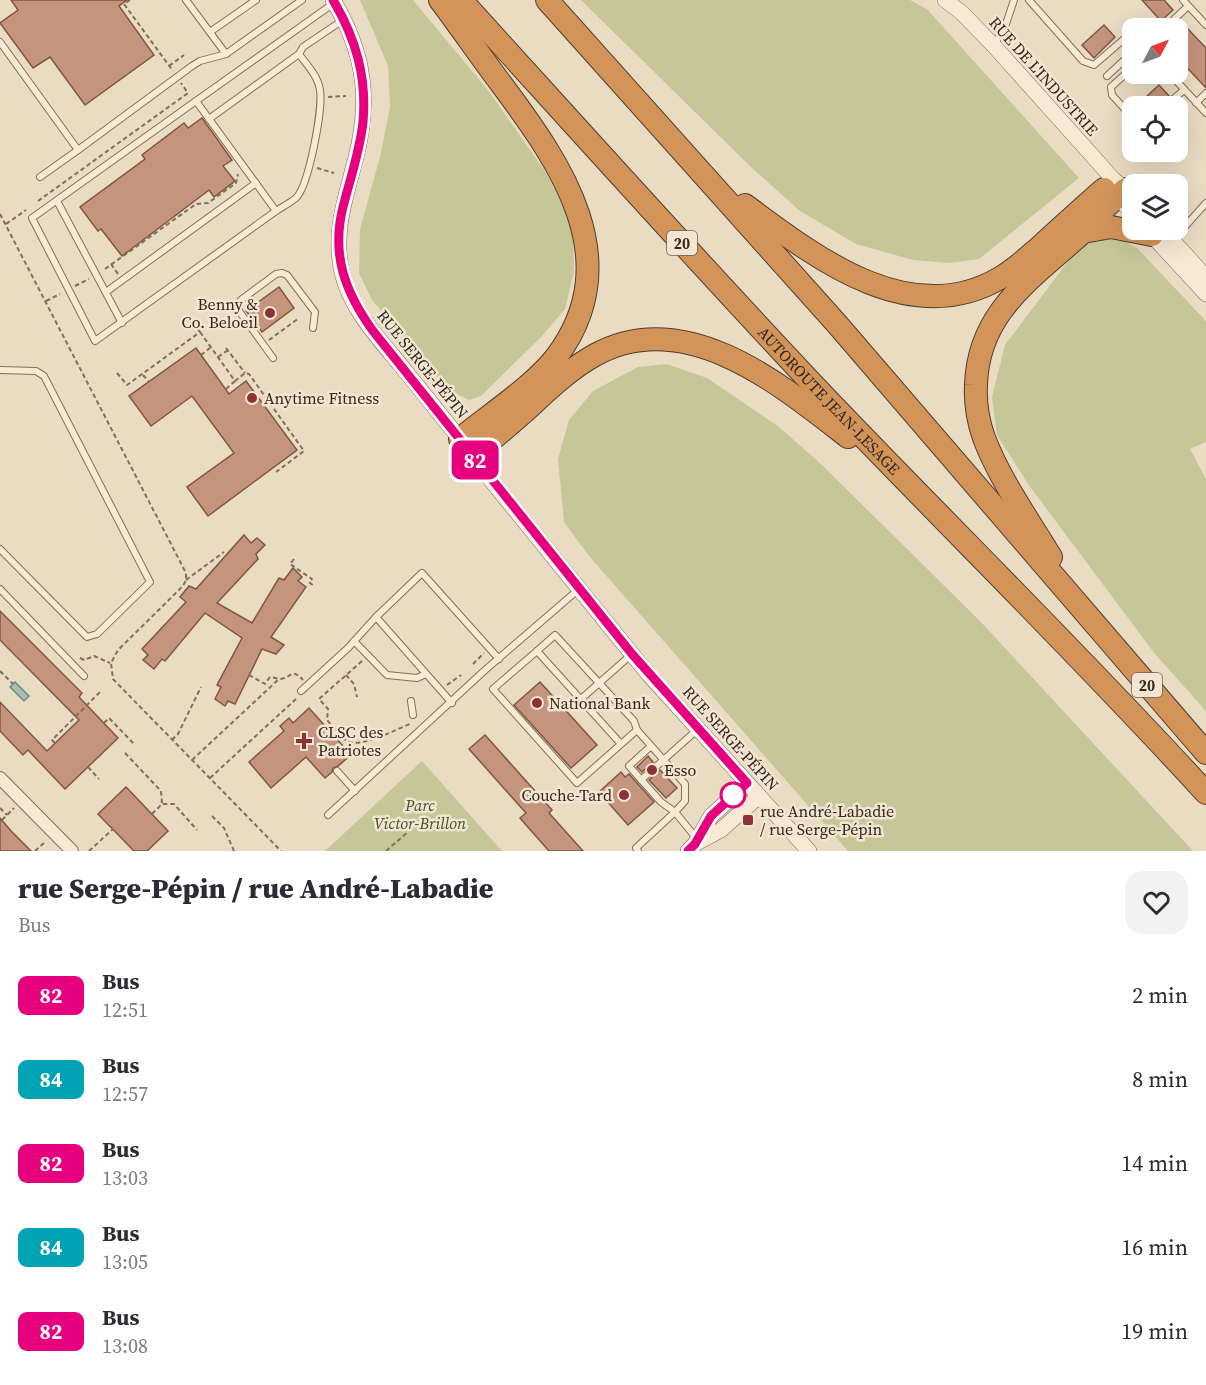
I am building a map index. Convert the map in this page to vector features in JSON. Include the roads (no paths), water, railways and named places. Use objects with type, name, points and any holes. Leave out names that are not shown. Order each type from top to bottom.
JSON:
[{"type":"highway","points":[[440,0],[535,129],[556,162],[578,209],[588,263],[582,303],[574,325],[560,351],[466,448]]},
{"type":"highway","name":"AUTOROUTE JEAN-LESAGE","points":[[461,0],[724,290],[907,483],[1106,685],[1206,793]]},
{"type":"highway","name":"20","points":[[547,0],[844,333],[1206,753]]},
{"type":"highway","points":[[707,177],[783,233],[835,267],[882,288],[906,294],[929,296],[962,293],[1000,278],[1122,190]]},
{"type":"highway","points":[[1088,617],[1017,501],[980,427],[976,393],[978,359],[985,337],[996,317],[1016,293],[1083,232],[1122,190]]},
{"type":"highway","points":[[1083,232],[1110,228],[1122,229]]},
{"type":"highway","points":[[466,448],[594,356],[626,344],[670,340],[711,349],[761,375],[809,407],[907,483]]},
{"type":"street","name":"RUE DE L'INDUSTRIE","points":[[945,0],[994,46],[1122,190]]},
{"type":"street","name":"RUE SERGE-PÉPIN","points":[[333,1],[355,43],[361,64],[364,100],[359,147],[339,227],[338,249],[345,283],[354,303],[373,331],[632,654],[809,851]]},
{"type":"street","points":[[1164,240],[1206,294]]},
{"type":"street","points":[[1166,240],[1206,277]]},
{"type":"street","points":[[0,778],[72,851]]},
{"type":"street","points":[[695,844],[711,816],[747,783]]},
{"type":"street","points":[[695,844],[721,830],[759,796]]},
{"type":"lane","points":[[186,0],[226,54]]},
{"type":"lane","points":[[210,32],[256,0]]},
{"type":"lane","points":[[40,177],[192,66],[200,61],[226,54],[302,0]]},
{"type":"lane","points":[[994,46],[1006,24],[1014,0]]},
{"type":"lane","points":[[1029,0],[1083,61],[1094,65],[1122,41]]},
{"type":"lane","points":[[299,54],[318,83],[321,98],[319,123],[310,161],[298,196],[95,341],[32,218],[333,1]]},
{"type":"lane","points":[[1173,18],[1186,3],[1206,25]]},
{"type":"lane","points":[[209,119],[299,54],[303,47],[344,20]]},
{"type":"lane","points":[[0,42],[78,150]]},
{"type":"lane","points":[[1107,76],[1122,62]]},
{"type":"lane","points":[[1122,77],[1111,87],[1112,95],[1122,106]]},
{"type":"lane","points":[[1179,84],[1206,112]]},
{"type":"lane","points":[[1177,96],[1184,90]]},
{"type":"lane","points":[[1196,103],[1206,93]]},
{"type":"lane","points":[[196,101],[276,211]]},
{"type":"lane","points":[[106,292],[256,183]]},
{"type":"lane","points":[[57,201],[122,323]]},
{"type":"lane","points":[[1188,215],[1206,203]]},
{"type":"lane","points":[[273,358],[239,311],[238,306],[241,300],[276,274],[282,273],[287,275],[315,312],[313,328]]},
{"type":"lane","points":[[0,370],[36,371],[42,374],[150,582],[97,634],[87,637],[0,549]]},
{"type":"lane","points":[[300,693],[422,573],[499,659]]},
{"type":"lane","points":[[0,589],[84,676]]},
{"type":"lane","points":[[328,815],[579,589]]},
{"type":"lane","points":[[376,617],[452,702]]},
{"type":"lane","points":[[637,730],[577,783],[493,690],[555,635],[599,683],[634,722],[637,730],[686,784],[684,804],[636,848],[638,851]]},
{"type":"lane","points":[[354,641],[387,675],[417,678],[426,674]]},
{"type":"lane","points":[[537,651],[621,744]]},
{"type":"lane","points":[[581,699],[632,654]]},
{"type":"lane","points":[[411,701],[415,718]]},
{"type":"lane","points":[[641,780],[698,729]]},
{"type":"lane","points":[[651,746],[629,765],[661,802],[675,812],[695,844]]},
{"type":"lane","points":[[337,771],[355,790]]},
{"type":"place","name":"Benny & Co. Beloeil","points":[[270,313]]},
{"type":"place","name":"Anytime Fitness","points":[[252,398]]},
{"type":"place","name":"National Bank","points":[[537,703]]},
{"type":"place","name":"CLSC des Patriotes","points":[[304,741]]},
{"type":"place","name":"Esso","points":[[652,770]]},
{"type":"place","name":"Couche-Tard","points":[[624,795]]},
{"type":"place","name":"rue André-Labadie / rue Serge-Pépin","points":[[748,820]]},
{"type":"park label","name":"Parc Victor-Brillon","points":[[420,814]]}]
